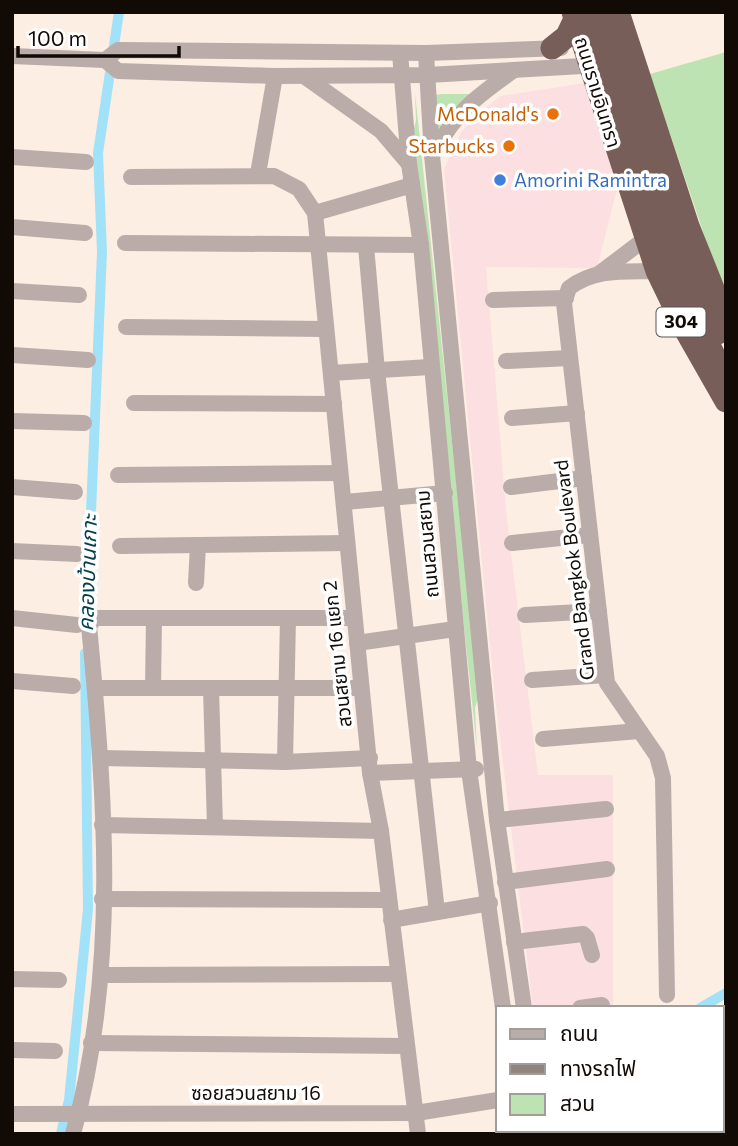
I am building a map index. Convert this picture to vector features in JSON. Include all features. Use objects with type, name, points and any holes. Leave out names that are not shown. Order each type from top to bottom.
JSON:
[{"type":"highway","name":"ถนนรามอินทรา","points":[[605,12],[691,271],[726,348]]},
{"type":"highway","name":"304","points":[[618,12],[704,273],[726,321]]},
{"type":"highway","name":"ถนนรามอินทรา","points":[[578,15],[637,245],[647,270],[726,401]]},
{"type":"highway","name":"ถนนรามอินทรา","points":[[578,15],[669,263],[726,380]]},
{"type":"highway","points":[[552,48],[567,36],[578,15]]},
{"type":"highway","points":[[608,127],[611,103],[617,96],[632,94],[652,116]]},
{"type":"street","points":[[12,56],[111,61],[275,76],[428,75],[513,70],[629,46]]},
{"type":"street","points":[[111,61],[552,48],[587,56],[629,46]]},
{"type":"street","name":"ถนนสวนสยาม","points":[[400,53],[409,164],[421,245],[430,368],[445,494],[469,770],[503,1006]]},
{"type":"street","points":[[426,53],[432,155],[496,820],[524,1006]]},
{"type":"street","points":[[432,155],[451,121],[466,104],[513,70]]},
{"type":"street","points":[[258,174],[275,76]]},
{"type":"street","points":[[303,76],[381,131],[409,164]]},
{"type":"street","points":[[12,157],[86,162]]},
{"type":"street","points":[[131,177],[258,174],[287,180],[310,201],[315,213],[412,185]]},
{"type":"street","name":"สวนสยาม 16 แยก 2","points":[[315,213],[361,688],[418,1134]]},
{"type":"street","points":[[12,227],[85,233]]},
{"type":"street","points":[[125,243],[421,245]]},
{"type":"street","points":[[600,273],[637,245]]},
{"type":"street","points":[[366,246],[405,636],[437,912]]},
{"type":"street","points":[[494,300],[566,298],[569,288],[579,280],[600,273],[647,270]]},
{"type":"street","points":[[12,291],[79,295]]},
{"type":"street","name":"Grand Bangkok Boulevard","points":[[566,298],[570,358],[606,675],[614,695],[657,756],[663,778],[667,995]]},
{"type":"street","points":[[126,327],[325,329]]},
{"type":"street","points":[[12,355],[88,360]]},
{"type":"street","points":[[506,361],[570,358]]},
{"type":"street","points":[[331,373],[430,368]]},
{"type":"street","points":[[134,403],[334,404]]},
{"type":"street","points":[[512,418],[577,413]]},
{"type":"street","points":[[12,421],[85,423]]},
{"type":"street","points":[[118,475],[340,473]]},
{"type":"street","points":[[511,487],[584,478]]},
{"type":"street","points":[[12,487],[75,492]]},
{"type":"street","points":[[345,502],[445,494]]},
{"type":"street","points":[[512,543],[590,535]]},
{"type":"street","points":[[120,546],[347,543]]},
{"type":"street","points":[[196,583],[198,545]]},
{"type":"street","points":[[12,551],[77,555]]},
{"type":"street","points":[[525,615],[599,611]]},
{"type":"street","points":[[12,618],[77,625]]},
{"type":"street","points":[[73,1134],[69,1115],[91,1043],[103,975],[101,758],[89,626],[95,618],[354,618]]},
{"type":"street","points":[[285,762],[289,618]]},
{"type":"street","points":[[153,688],[154,619]]},
{"type":"street","points":[[357,643],[455,629]]},
{"type":"street","points":[[532,680],[606,675]]},
{"type":"street","points":[[12,681],[73,685]]},
{"type":"street","points":[[94,688],[361,688]]},
{"type":"street","points":[[211,688],[215,827]]},
{"type":"street","points":[[542,739],[639,731]]},
{"type":"street","points":[[101,758],[370,765],[420,771],[492,768]]},
{"type":"street","points":[[496,820],[606,810]]},
{"type":"street","points":[[103,825],[381,831]]},
{"type":"street","points":[[505,882],[607,869]]},
{"type":"street","points":[[102,899],[387,900]]},
{"type":"street","points":[[391,920],[489,903]]},
{"type":"street","points":[[514,942],[583,934],[587,938],[592,955]]},
{"type":"street","points":[[103,975],[398,974]]},
{"type":"street","points":[[12,979],[59,980]]},
{"type":"street","points":[[595,1006],[602,1005]]},
{"type":"street","points":[[91,1043],[405,1046]]},
{"type":"street","points":[[12,1049],[55,1051]]},
{"type":"street","name":"ซอยสวนสยาม 16","points":[[12,1114],[416,1113],[496,1100]]},
{"type":"shaded area","points":[[584,83],[619,181],[597,268],[486,267],[506,511],[538,775],[613,775],[613,1006],[533,1006],[495,697],[444,169],[461,132],[482,110],[501,96]]},
{"type":"green space","points":[[726,52],[726,300],[650,74]]},
{"type":"green space","points":[[415,93],[479,695],[475,708],[477,749],[412,135],[416,121]]},
{"type":"green space","points":[[473,94],[437,134],[433,95]]},
{"type":"waterway","name":"คลองบ้านเกาะ","points":[[86,630],[102,252],[98,153],[119,12]]},
{"type":"waterway","name":"คลองบ้านเกาะ","points":[[61,1134],[69,1100],[88,909],[85,653]]},
{"type":"waterway","points":[[703,1006],[726,993]]},
{"type":"railway","points":[[597,12],[680,264],[726,363]]},
{"type":"place","name":"McDonald's","points":[[553,114]]},
{"type":"place","name":"Starbucks","points":[[509,146]]},
{"type":"place","name":"Amorini Ramintra","points":[[500,180]]}]
